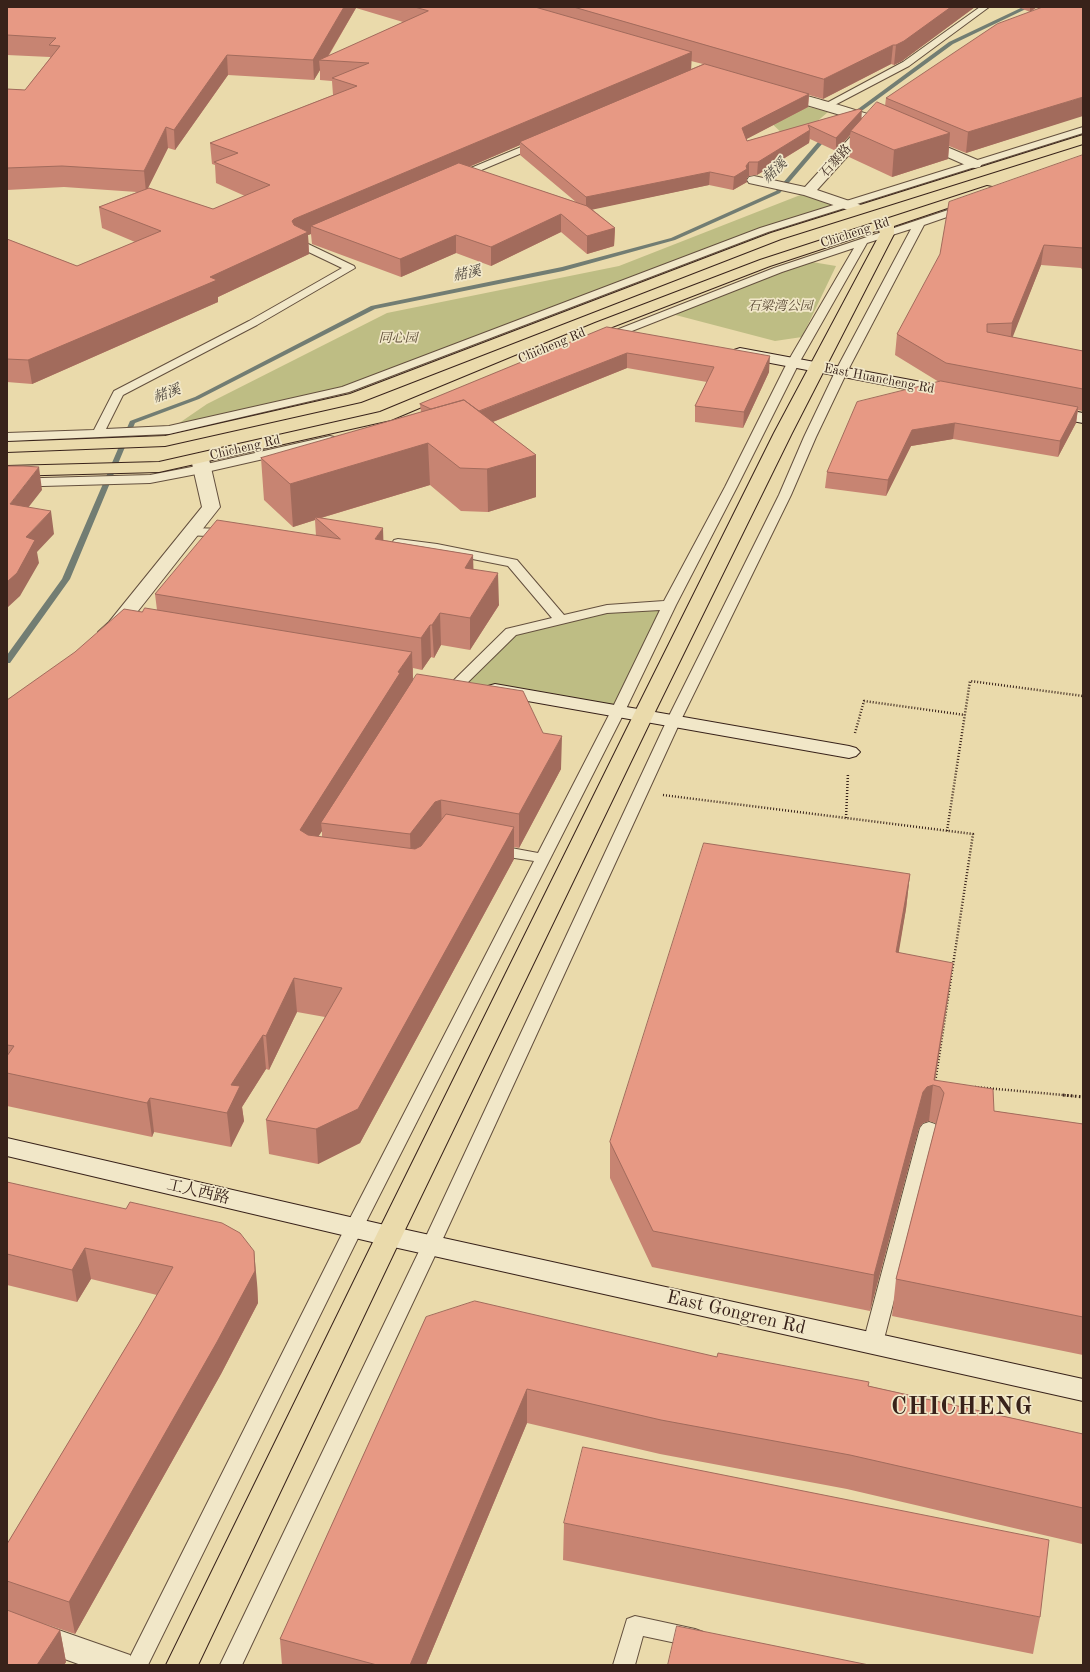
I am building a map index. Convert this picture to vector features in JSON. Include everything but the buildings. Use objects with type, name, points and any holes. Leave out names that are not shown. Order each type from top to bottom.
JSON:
[{"type":"main road","points":[[765,89],[876,118],[906,134],[975,164]]},
{"type":"main road","name":"石寨路","points":[[852,207],[808,192],[876,118]]},
{"type":"main road","name":"Chicheng Rd","points":[[7,447],[95,439],[167,436],[355,398],[852,207],[1083,139]]},
{"type":"main road","points":[[754,180],[808,192]]},
{"type":"main road","name":"Chicheng Rd","points":[[7,471],[69,475],[154,473],[201,464],[385,416],[601,326],[765,263],[887,228],[997,191]]},
{"type":"main road","points":[[182,1665],[389,1236],[643,716],[887,228],[852,207]]},
{"type":"main road","points":[[601,326],[654,336]]},
{"type":"main road","name":"East Huancheng Rd","points":[[724,350],[962,395]]},
{"type":"main road","points":[[1030,408],[1083,418]]},
{"type":"main road","points":[[97,641],[116,626],[211,507],[201,464]]},
{"type":"main road","points":[[116,626],[139,630]]},
{"type":"main road","points":[[450,682],[617,712],[674,720],[849,752]]},
{"type":"main road","name":"工人西路","points":[[7,1148],[389,1236]]},
{"type":"main road","name":"East Gongren Rd","points":[[389,1236],[1083,1390]]},
{"type":"main road","points":[[7,1625],[119,1665]]},
{"type":"lane","points":[[826,106],[906,64],[986,7]]},
{"type":"lane","points":[[852,207],[975,164],[1083,130]]},
{"type":"lane","points":[[444,182],[546,139]]},
{"type":"lane","points":[[594,342],[778,270],[862,242],[887,228],[920,222],[997,191]]},
{"type":"lane","points":[[231,1665],[431,1245],[674,720],[785,495],[810,437],[841,372],[920,222]]},
{"type":"lane","points":[[7,437],[95,439],[118,393],[253,323],[350,268],[300,244],[314,238]]},
{"type":"lane","points":[[137,1665],[354,1228],[793,363],[862,242]]},
{"type":"lane","points":[[201,464],[389,426]]},
{"type":"lane","points":[[7,483],[69,475]]},
{"type":"lane","points":[[191,532],[238,533]]},
{"type":"lane","points":[[386,542],[437,548],[512,564],[561,620]]},
{"type":"lane","points":[[450,682],[511,632],[607,609],[670,605]]},
{"type":"lane","points":[[481,847],[543,858]]},
{"type":"lane","points":[[873,1343],[929,1128]]},
{"type":"lane","points":[[624,1665],[635,1625],[711,1642]]},
{"type":"path","points":[[947,831],[970,681],[1083,696]]},
{"type":"path","points":[[846,818],[849,752],[864,701],[965,715]]},
{"type":"path","points":[[641,792],[973,834],[929,1128]]},
{"type":"path","points":[[935,1083],[943,1083]]},
{"type":"path","points":[[974,1086],[1083,1098]]},
{"type":"green space","points":[[801,105],[828,112],[814,124],[786,137],[766,118]]},
{"type":"green space","name":"同心园","points":[[808,192],[845,204],[764,230],[345,390],[169,430],[207,404],[387,313],[619,266]]},
{"type":"green space","name":"石梁湾公园","points":[[812,262],[836,266],[802,337],[775,341],[668,313]]},
{"type":"green space","points":[[669,605],[618,711],[458,684],[511,632],[607,609]]},
{"type":"waterway","name":"赭溪","points":[[850,117],[951,43],[1027,7]]},
{"type":"waterway","name":"赭溪","points":[[7,661],[66,579],[132,422],[197,398],[373,307],[563,269],[673,239],[778,192],[826,136]]},
{"type":"district","name":"CHICHENG","points":[[962,1408]]}]
